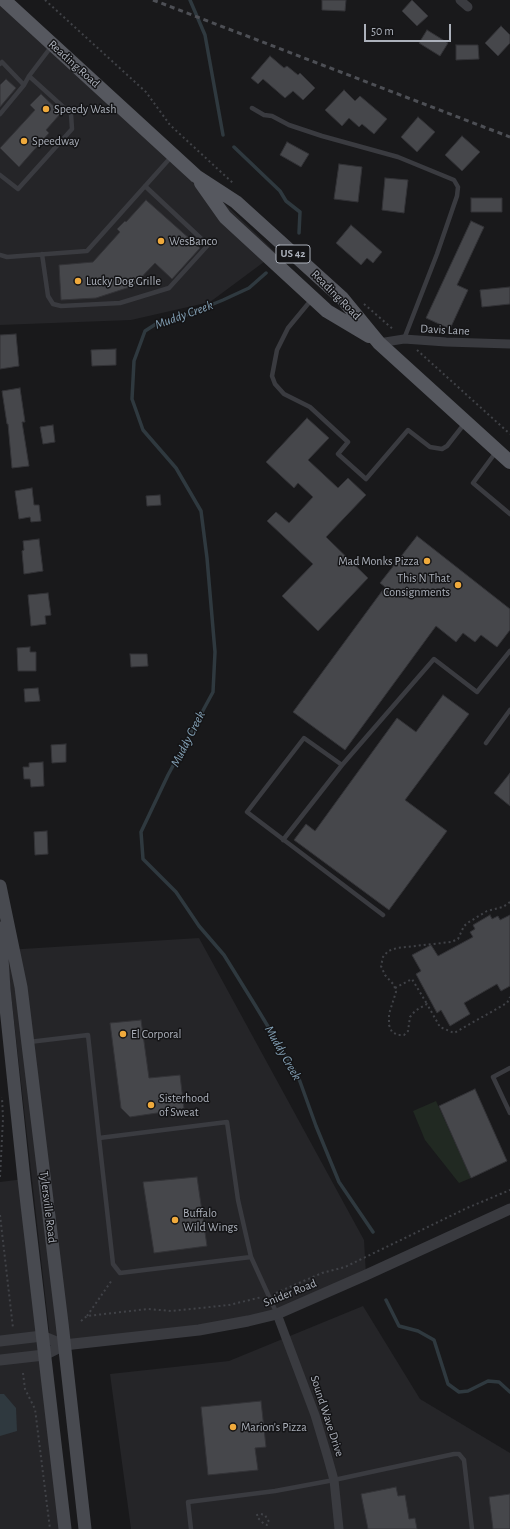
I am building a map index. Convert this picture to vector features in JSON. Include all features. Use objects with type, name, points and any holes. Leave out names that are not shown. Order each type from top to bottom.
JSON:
[{"type":"main road","name":"Reading Road","points":[[4,0],[196,176],[236,202],[342,298],[379,343],[510,462]]},
{"type":"main road","name":"Reading Road","points":[[196,176],[225,217],[327,311],[379,343]]},
{"type":"main road","name":"Tylersville Road","points":[[0,886],[21,987],[85,1529]]},
{"type":"main road","name":"Tylersville Road","points":[[0,928],[4,989],[44,1355],[65,1529]]},
{"type":"street","points":[[460,0],[468,7]]},
{"type":"street","name":"Davis Lane","points":[[379,343],[404,339],[510,344]]},
{"type":"street","name":"Snider Road","points":[[0,1360],[44,1355],[64,1345],[199,1330],[276,1314],[366,1275],[510,1209]]},
{"type":"street","name":"Sound Wave Drive","points":[[276,1314],[315,1415],[334,1480],[339,1529]]},
{"type":"street","name":"Snider Road","points":[[0,1340],[42,1336],[64,1345]]},
{"type":"lane","points":[[0,114],[24,85],[53,44]]},
{"type":"lane","points":[[0,64],[2,62],[24,85]]},
{"type":"lane","points":[[0,175],[18,188],[72,129],[71,114],[29,76]]},
{"type":"lane","points":[[252,108],[264,115],[272,116],[289,125],[322,136],[398,157],[454,180],[458,187],[457,196],[437,254],[404,339]]},
{"type":"lane","points":[[0,255],[7,257],[87,250],[173,155]]},
{"type":"lane","points":[[42,254],[48,296],[53,304],[61,306],[120,303],[170,288],[208,245],[145,186]]},
{"type":"lane","points":[[313,298],[288,328],[274,362],[272,376],[275,384],[284,394],[310,407],[348,442],[338,454],[366,480],[408,430],[430,447],[442,449],[447,446],[466,422]]},
{"type":"lane","points":[[497,451],[473,483],[510,514]]},
{"type":"lane","points":[[283,840],[342,765],[434,659],[477,692],[510,651]]},
{"type":"lane","points":[[486,743],[510,710]]},
{"type":"lane","points":[[342,765],[304,738],[247,812],[383,915]]},
{"type":"lane","points":[[27,1043],[88,1035],[113,1264],[120,1273],[251,1257]]},
{"type":"lane","points":[[510,1068],[493,1077],[510,1114]]},
{"type":"lane","points":[[99,1138],[227,1122],[238,1200],[251,1257],[269,1295],[276,1314]]},
{"type":"lane","points":[[192,1529],[188,1502],[275,1491],[334,1480],[435,1457],[459,1454],[464,1460],[472,1529]]},
{"type":"path","points":[[45,0],[146,92],[170,125],[208,160]]},
{"type":"path","points":[[427,1004],[415,1011],[410,1017],[408,1031],[404,1035],[398,1035],[392,1032],[389,1025],[389,1014],[396,998],[395,988],[381,966],[383,957],[388,951],[397,948],[451,942],[458,939],[464,926],[469,922],[487,911],[504,907],[510,902]]},
{"type":"path","points":[[395,988],[412,979],[440,1027],[454,1032],[507,1003],[510,997]]},
{"type":"path","points":[[0,1177],[3,1119],[2,1091]]},
{"type":"path","points":[[87,1316],[148,1309],[171,1312],[229,1305],[269,1295],[322,1273],[345,1267],[467,1208],[510,1190]]},
{"type":"path","points":[[0,1215],[14,1328]]},
{"type":"path","points":[[82,1321],[112,1280]]},
{"type":"path","points":[[23,1373],[25,1389],[35,1409],[50,1529]]},
{"type":"path","points":[[258,1515],[265,1515],[269,1522],[267,1525],[264,1524],[258,1515]]},
{"type":"shaded area","points":[[0,0],[196,176],[276,253],[210,302],[131,320],[0,325]]},
{"type":"shaded area","points":[[199,938],[364,1240],[366,1275],[277,1314],[51,1347],[6,950]]},
{"type":"shaded area","points":[[436,1101],[471,1178],[459,1183],[425,1140],[413,1111]]},
{"type":"shaded area","points":[[24,1179],[66,1529],[0,1529],[0,1182]]},
{"type":"shaded area","points":[[363,1306],[420,1399],[510,1453],[510,1529],[131,1529],[110,1374],[229,1361]]},
{"type":"shaded area","points":[[0,1394],[4,1394],[16,1408],[17,1431],[0,1436]]},
{"type":"building","points":[[322,0],[346,0],[345,11],[322,10]]},
{"type":"building","points":[[412,0],[428,16],[417,26],[402,11]]},
{"type":"building","points":[[501,26],[510,35],[510,43],[498,56],[485,43]]},
{"type":"building","points":[[427,30],[448,43],[440,56],[419,43]]},
{"type":"building","points":[[456,45],[478,45],[479,59],[456,60]]},
{"type":"building","points":[[270,56],[284,68],[287,66],[298,75],[300,73],[315,88],[303,100],[293,91],[285,98],[263,79],[258,84],[251,78]]},
{"type":"building","points":[[6,79],[16,88],[0,107],[0,85]]},
{"type":"building","points":[[344,90],[355,101],[360,96],[387,119],[374,134],[362,124],[359,127],[349,118],[342,126],[325,110]]},
{"type":"building","name":"Speedway","points":[[41,94],[61,113],[46,130],[49,133],[19,167],[0,148],[35,110],[30,105]]},
{"type":"building","points":[[418,117],[435,132],[417,152],[401,137]]},
{"type":"building","points":[[462,136],[480,152],[462,171],[445,155]]},
{"type":"building","points":[[287,142],[309,154],[301,167],[280,155]]},
{"type":"building","points":[[339,164],[362,167],[358,202],[334,199]]},
{"type":"building","points":[[385,178],[408,180],[404,213],[382,210]]},
{"type":"building","points":[[471,198],[502,198],[502,212],[471,212]]},
{"type":"building","points":[[146,200],[200,248],[172,279],[155,263],[133,286],[96,298],[61,300],[59,265],[93,262],[120,232],[117,229],[125,221],[126,222]]},
{"type":"building","points":[[471,221],[484,227],[457,285],[468,290],[450,329],[426,318]]},
{"type":"building","points":[[351,225],[382,252],[373,263],[367,258],[361,265],[336,243]]},
{"type":"building","points":[[510,287],[510,304],[482,307],[480,290]]},
{"type":"building","points":[[16,334],[19,366],[0,369],[0,335]]},
{"type":"building","points":[[116,349],[116,365],[92,366],[91,350]]},
{"type":"building","points":[[20,388],[25,422],[22,422],[29,466],[12,468],[8,424],[2,391]]},
{"type":"building","points":[[307,418],[329,438],[308,460],[338,488],[348,478],[366,495],[326,537],[368,578],[318,631],[282,596],[313,564],[267,521],[276,512],[289,523],[313,497],[298,483],[294,488],[266,462]]},
{"type":"building","points":[[53,425],[55,442],[43,444],[40,427]]},
{"type":"building","points":[[32,488],[34,505],[39,505],[41,521],[31,522],[30,517],[19,519],[15,491]]},
{"type":"building","points":[[160,495],[161,505],[147,506],[146,496]]},
{"type":"building","points":[[417,536],[510,609],[510,630],[497,647],[481,635],[475,642],[463,633],[456,642],[436,626],[345,750],[293,712],[385,587],[380,583]]},
{"type":"building","points":[[39,539],[43,571],[24,574],[22,551],[24,550],[23,541]]},
{"type":"building","points":[[48,593],[51,615],[45,616],[46,624],[31,626],[28,595]]},
{"type":"building","points":[[30,647],[30,652],[36,652],[36,671],[18,671],[17,648]]},
{"type":"building","points":[[130,654],[147,654],[148,666],[131,667]]},
{"type":"building","points":[[38,688],[40,701],[25,702],[24,689]]},
{"type":"building","points":[[443,695],[469,714],[405,800],[447,831],[389,910],[294,840],[306,824],[315,831],[397,718],[416,732]]},
{"type":"building","points":[[66,744],[66,762],[52,763],[51,745]]},
{"type":"building","points":[[43,762],[44,786],[31,787],[30,779],[24,779],[23,767],[29,767],[29,763]]},
{"type":"building","points":[[510,773],[510,806],[494,793]]},
{"type":"building","points":[[47,831],[48,854],[35,855],[34,832]]},
{"type":"building","points":[[490,915],[492,919],[498,916],[500,920],[510,915],[510,986],[501,991],[497,984],[464,1003],[470,1014],[450,1026],[441,1010],[437,1013],[416,974],[421,971],[412,955],[431,945],[438,956],[473,937],[470,932],[475,929],[473,925]]},
{"type":"building","points":[[141,1020],[149,1078],[180,1075],[184,1109],[130,1117],[121,1108],[110,1023]]},
{"type":"building","points":[[475,1089],[507,1161],[471,1178],[439,1106]]},
{"type":"building","points":[[197,1177],[207,1246],[154,1253],[143,1182]]},
{"type":"building","name":"Marion’s Pizza","points":[[261,1401],[266,1447],[255,1448],[258,1470],[208,1475],[201,1407]]},
{"type":"building","points":[[396,1487],[398,1496],[405,1495],[409,1519],[415,1518],[417,1529],[368,1529],[361,1494]]},
{"type":"building","points":[[510,1494],[510,1529],[493,1529],[489,1497]]},
{"type":"waterway","name":"Muddy Creek","points":[[190,0],[205,35],[223,135]]},
{"type":"waterway","name":"Muddy Creek","points":[[234,147],[280,191],[286,201],[300,212],[299,233]]},
{"type":"waterway","name":"Muddy Creek","points":[[266,273],[249,288],[179,318],[159,322],[145,331],[134,361],[132,399],[143,430],[176,468],[201,511],[207,558],[215,652],[213,692],[168,775],[141,832],[143,859],[176,892],[199,926],[224,955],[255,1005],[298,1076],[316,1126],[339,1182],[373,1232]]},
{"type":"waterway","name":"Muddy Creek","points":[[386,1300],[399,1326],[418,1331],[434,1340],[448,1384],[459,1392],[468,1391],[488,1381],[499,1382],[510,1392]]},
{"type":"railway","points":[[153,0],[510,137]]},
{"type":"place","name":"Speedy Wash","points":[[46,109]]},
{"type":"place","name":"Speedway","points":[[24,141]]},
{"type":"place","name":"WesBanco","points":[[161,241]]},
{"type":"place","name":"Lucky Dog Grille","points":[[78,281]]},
{"type":"place","name":"Mad Monks Pizza","points":[[427,561]]},
{"type":"place","name":"This N That Consignments","points":[[458,585]]},
{"type":"place","name":"El Corporal","points":[[123,1034]]},
{"type":"place","name":"Sisterhood of Sweat","points":[[151,1105]]},
{"type":"place","name":"Buffalo Wild Wings","points":[[175,1220]]},
{"type":"place","name":"Marion’s Pizza","points":[[233,1427]]}]
